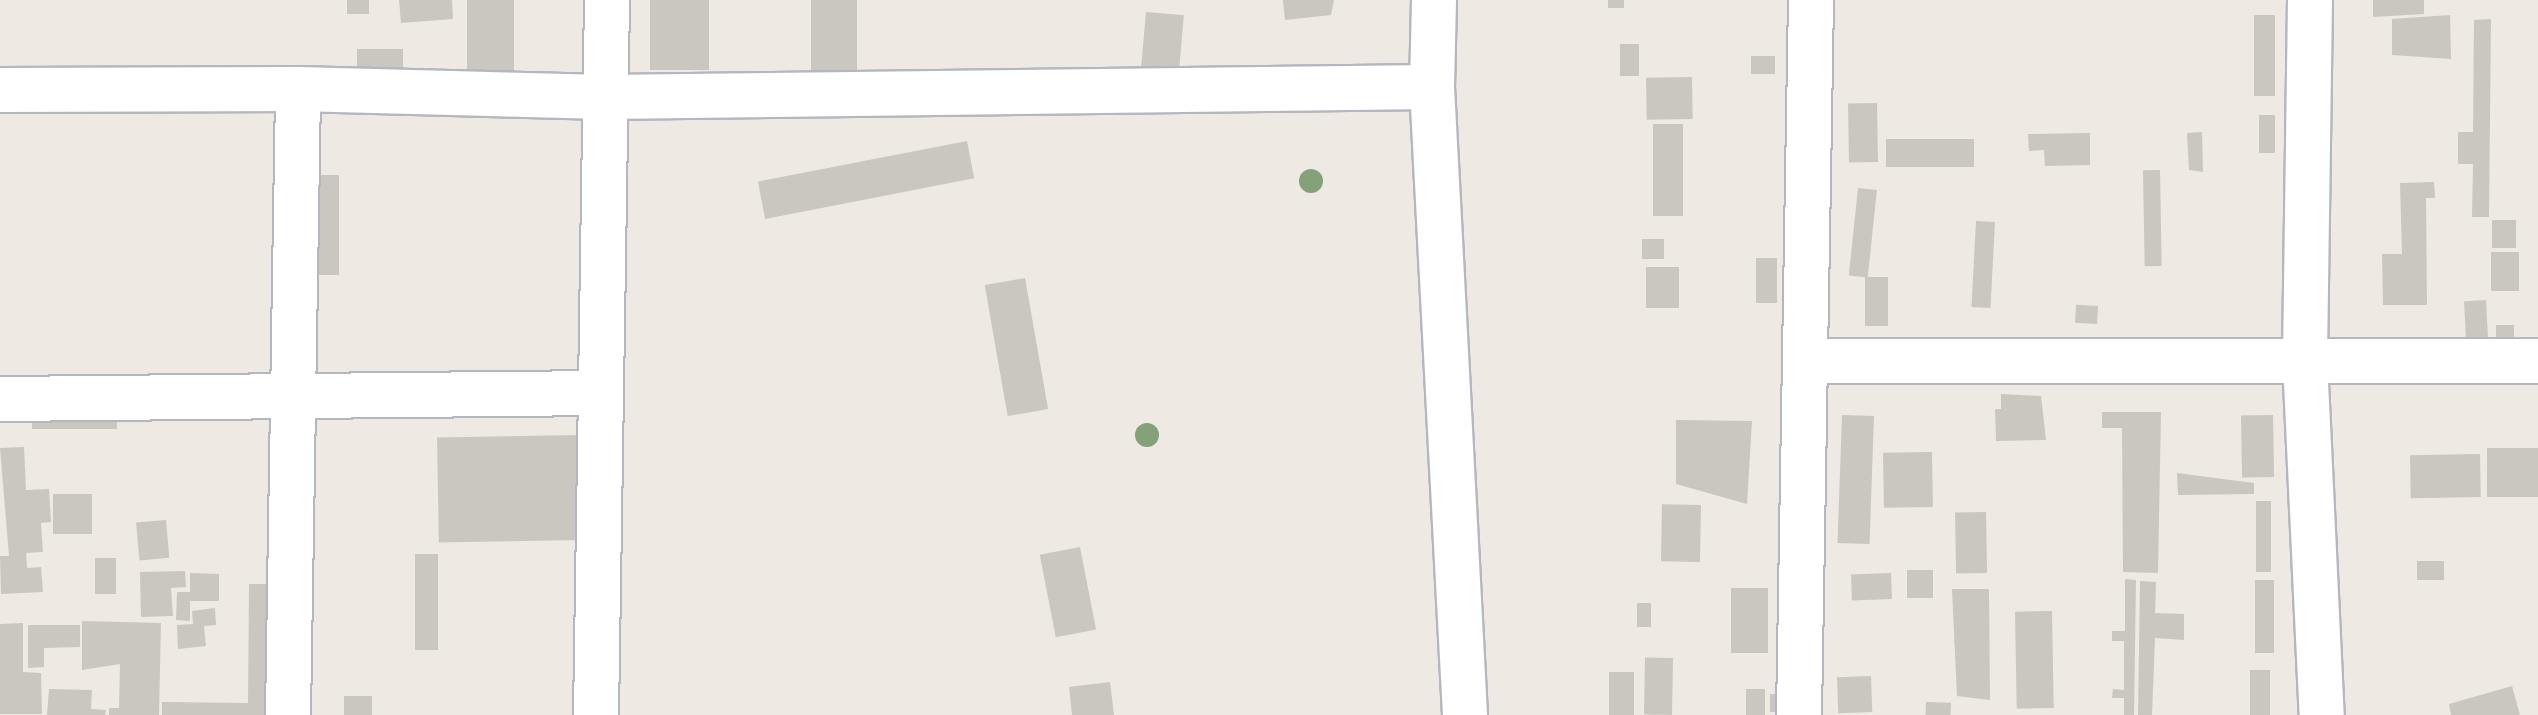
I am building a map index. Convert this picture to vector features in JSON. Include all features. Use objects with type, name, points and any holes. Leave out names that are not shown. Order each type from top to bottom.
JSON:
[{"type":"street","points":[[596,715],[607,0]]},
{"type":"street","points":[[1434,0],[1432,87],[1465,715]]},
{"type":"street","points":[[1799,715],[1811,0]]},
{"type":"street","points":[[2310,0],[2305,361],[2322,715]]},
{"type":"street","points":[[0,90],[298,89],[605,97],[1432,87]]},
{"type":"street","points":[[288,715],[298,89]]},
{"type":"street","points":[[1805,361],[2538,361]]},
{"type":"street","points":[[0,399],[601,393]]},
{"type":"building","points":[[347,0],[369,0],[369,14],[347,14]]},
{"type":"building","points":[[399,0],[452,0],[453,19],[401,23]]},
{"type":"building","points":[[467,0],[514,0],[514,71],[467,71]]},
{"type":"building","points":[[650,0],[709,0],[709,70],[650,70]]},
{"type":"building","points":[[811,0],[857,0],[857,81],[811,81]]},
{"type":"building","points":[[1283,0],[1334,0],[1331,15],[1285,20]]},
{"type":"building","points":[[1608,0],[1624,0],[1624,8],[1608,8]]},
{"type":"building","points":[[2373,0],[2424,0],[2424,14],[2373,17]]},
{"type":"building","points":[[1146,12],[1184,15],[1178,85],[1140,82]]},
{"type":"building","points":[[2254,15],[2275,15],[2275,96],[2254,96]]},
{"type":"building","points":[[2450,15],[2451,59],[2392,55],[2392,19]]},
{"type":"building","points":[[2491,19],[2489,217],[2472,217],[2473,164],[2458,164],[2458,132],[2473,132],[2474,20]]},
{"type":"building","points":[[1620,44],[1639,44],[1639,76],[1620,76]]},
{"type":"building","points":[[357,49],[403,49],[403,76],[357,76]]},
{"type":"building","points":[[1751,56],[1775,56],[1775,74],[1751,74]]},
{"type":"building","points":[[1692,77],[1693,119],[1647,120],[1646,78]]},
{"type":"building","points":[[1877,103],[1878,162],[1849,162],[1848,104]]},
{"type":"building","points":[[2259,115],[2275,115],[2275,153],[2259,153]]},
{"type":"building","points":[[1653,124],[1683,124],[1683,216],[1653,216]]},
{"type":"building","points":[[2202,132],[2203,172],[2189,170],[2187,133]]},
{"type":"building","points":[[2090,133],[2090,165],[2045,166],[2044,150],[2029,151],[2028,134]]},
{"type":"building","points":[[1886,139],[1974,139],[1974,167],[1886,167]]},
{"type":"building","points":[[967,141],[974,178],[765,219],[758,182]]},
{"type":"building","points":[[2143,170],[2160,170],[2162,266],[2145,266]]},
{"type":"building","points":[[312,175],[339,175],[339,275],[312,275]]},
{"type":"building","points":[[2434,182],[2435,198],[2426,198],[2427,305],[2383,305],[2382,254],[2402,254],[2400,183]]},
{"type":"building","points":[[1858,188],[1877,190],[1868,278],[1849,276]]},
{"type":"building","points":[[2492,220],[2516,220],[2516,248],[2492,248]]},
{"type":"building","points":[[1976,221],[1995,222],[1990,308],[1971,307]]},
{"type":"building","points":[[1642,239],[1664,239],[1664,259],[1642,259]]},
{"type":"building","points":[[2491,252],[2519,252],[2519,291],[2491,291]]},
{"type":"building","points":[[1756,258],[1777,258],[1777,303],[1756,303]]},
{"type":"building","points":[[1646,267],[1679,267],[1679,308],[1646,308]]},
{"type":"building","points":[[1865,277],[1888,277],[1888,326],[1865,326]]},
{"type":"building","points":[[1025,278],[1048,409],[1008,416],[985,285]]},
{"type":"building","points":[[2486,300],[2488,340],[2466,341],[2464,301]]},
{"type":"building","points":[[2076,305],[2098,306],[2097,324],[2075,323]]},
{"type":"building","points":[[2496,325],[2514,325],[2514,342],[2496,342]]},
{"type":"building","points":[[2001,394],[2041,396],[2046,440],[1996,441],[1995,409],[2001,409]]},
{"type":"building","points":[[32,407],[117,407],[117,429],[32,429]]},
{"type":"building","points":[[2102,412],[2161,412],[2158,573],[2123,572],[2122,428],[2102,428]]},
{"type":"building","points":[[1842,415],[1874,416],[1870,544],[1838,543]]},
{"type":"building","points":[[2273,415],[2274,477],[2242,478],[2241,416]]},
{"type":"building","points":[[1676,420],[1752,421],[1747,504],[1676,484]]},
{"type":"building","points":[[579,435],[581,540],[439,542],[437,437]]},
{"type":"building","points":[[24,447],[26,490],[49,489],[51,522],[41,523],[43,552],[26,553],[27,568],[41,567],[43,592],[1,594],[0,556],[9,556],[0,448]]},
{"type":"building","points":[[2487,448],[2538,448],[2538,497],[2487,497]]},
{"type":"building","points":[[1932,452],[1933,507],[1884,508],[1883,453]]},
{"type":"building","points":[[2480,454],[2481,497],[2411,498],[2410,455]]},
{"type":"building","points":[[2177,473],[2254,483],[2254,494],[2178,495]]},
{"type":"building","points":[[53,494],[92,494],[92,534],[53,534]]},
{"type":"building","points":[[2256,501],[2271,501],[2271,572],[2256,572]]},
{"type":"building","points":[[1662,504],[1701,505],[1700,562],[1661,561]]},
{"type":"building","points":[[1986,512],[1987,573],[1956,574],[1955,513]]},
{"type":"building","points":[[166,520],[169,558],[139,560],[136,523]]},
{"type":"building","points":[[1080,547],[1096,629],[1056,637],[1040,555]]},
{"type":"building","points":[[415,554],[438,554],[438,650],[415,650]]},
{"type":"building","points":[[95,558],[116,558],[116,594],[95,594]]},
{"type":"building","points":[[2417,561],[2444,561],[2444,580],[2417,580]]},
{"type":"building","points":[[1907,570],[1933,570],[1933,598],[1907,598]]},
{"type":"building","points":[[185,571],[186,587],[171,588],[173,616],[141,617],[140,572]]},
{"type":"building","points":[[190,573],[219,574],[219,601],[190,601],[190,621],[176,620],[177,592],[190,592]]},
{"type":"building","points":[[1891,573],[1892,599],[1852,600],[1851,574]]},
{"type":"building","points":[[2125,579],[2136,580],[2134,715],[2124,715],[2124,698],[2112,698],[2113,689],[2124,690],[2124,641],[2112,641],[2112,631],[2125,631]]},
{"type":"building","points":[[2255,580],[2274,580],[2274,653],[2255,653]]},
{"type":"building","points":[[2140,581],[2156,582],[2155,613],[2184,614],[2184,640],[2155,638],[2152,715],[2138,715]]},
{"type":"building","points":[[249,584],[275,584],[275,715],[162,715],[162,702],[248,703]]},
{"type":"building","points":[[1731,588],[1768,588],[1768,653],[1731,653]]},
{"type":"building","points":[[1952,589],[1989,589],[1990,700],[1957,696]]},
{"type":"building","points":[[1637,603],[1651,603],[1651,627],[1637,627]]},
{"type":"building","points":[[215,608],[216,625],[204,626],[206,646],[178,649],[177,625],[193,624],[192,611]]},
{"type":"building","points":[[2052,611],[2054,708],[2017,709],[2015,612]]},
{"type":"building","points":[[82,621],[161,623],[159,715],[109,715],[109,708],[119,708],[120,664],[82,670]]},
{"type":"building","points":[[23,623],[23,672],[41,673],[42,714],[0,714],[0,624]]},
{"type":"building","points":[[28,625],[80,625],[80,647],[44,648],[44,667],[28,668]]},
{"type":"building","points":[[1645,658],[1673,658],[1672,715],[1644,715]]},
{"type":"building","points":[[2250,670],[2270,670],[2270,715],[2250,715]]},
{"type":"building","points":[[1609,672],[1634,672],[1634,715],[1609,715]]},
{"type":"building","points":[[1871,676],[1872,712],[1838,713],[1837,677]]},
{"type":"building","points":[[1110,682],[1114,715],[1072,715],[1069,687]]},
{"type":"building","points":[[2512,686],[2520,715],[2451,715],[2449,704]]},
{"type":"building","points":[[49,689],[92,690],[91,709],[106,710],[105,715],[47,715]]},
{"type":"building","points":[[1746,689],[1765,689],[1765,715],[1746,715]]},
{"type":"building","points":[[1770,694],[1789,694],[1789,712],[1770,712]]},
{"type":"building","points":[[344,696],[372,696],[372,715],[344,715]]},
{"type":"building","points":[[1926,702],[1951,703],[1951,715],[1926,715]]}]
